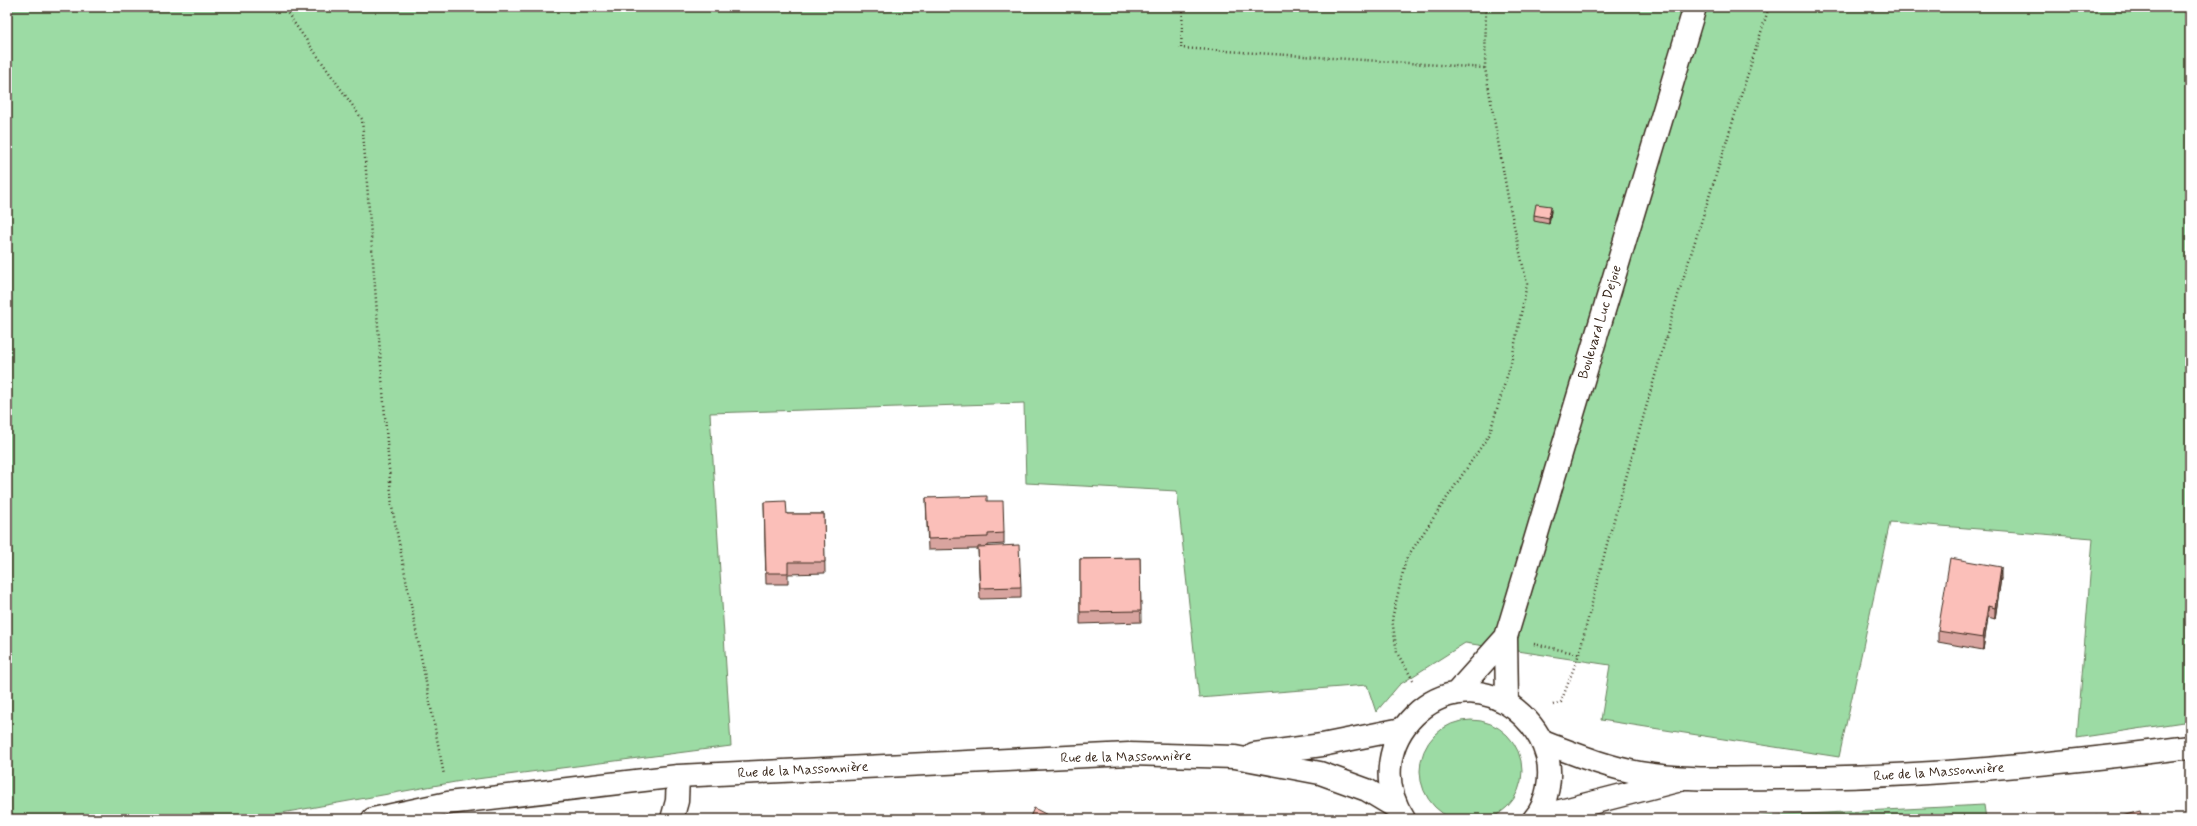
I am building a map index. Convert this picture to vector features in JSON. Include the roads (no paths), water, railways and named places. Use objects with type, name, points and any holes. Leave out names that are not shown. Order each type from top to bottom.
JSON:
[{"type":"street","name":"Boulevard Luc Dejoie","points":[[1507,702],[1506,637],[1695,7]]},
{"type":"street","name":"Boulevard Luc Dejoie","points":[[1455,694],[1506,637]]},
{"type":"street","points":[[1401,813],[1390,788],[1389,768],[1393,747],[1402,729],[1414,715],[1428,704],[1455,694],[1473,693],[1490,696],[1507,702],[1525,716],[1543,742],[1548,761],[1549,780],[1545,799],[1535,818]]},
{"type":"street","name":"Rue de la Massonnière","points":[[1235,757],[1322,745],[1402,729]]},
{"type":"street","name":"Rue de la Massonnière","points":[[1543,742],[1603,765],[1640,773],[1688,778],[1844,778],[2003,768],[2190,747]]},
{"type":"street","name":"Rue de la Massonnière","points":[[373,819],[448,803],[678,776],[1129,754],[1235,757],[1320,773],[1367,790],[1401,813]]},
{"type":"street","points":[[672,819],[677,801],[678,776]]},
{"type":"street","name":"Rue de la Massonnière","points":[[1535,818],[1688,778]]}]
